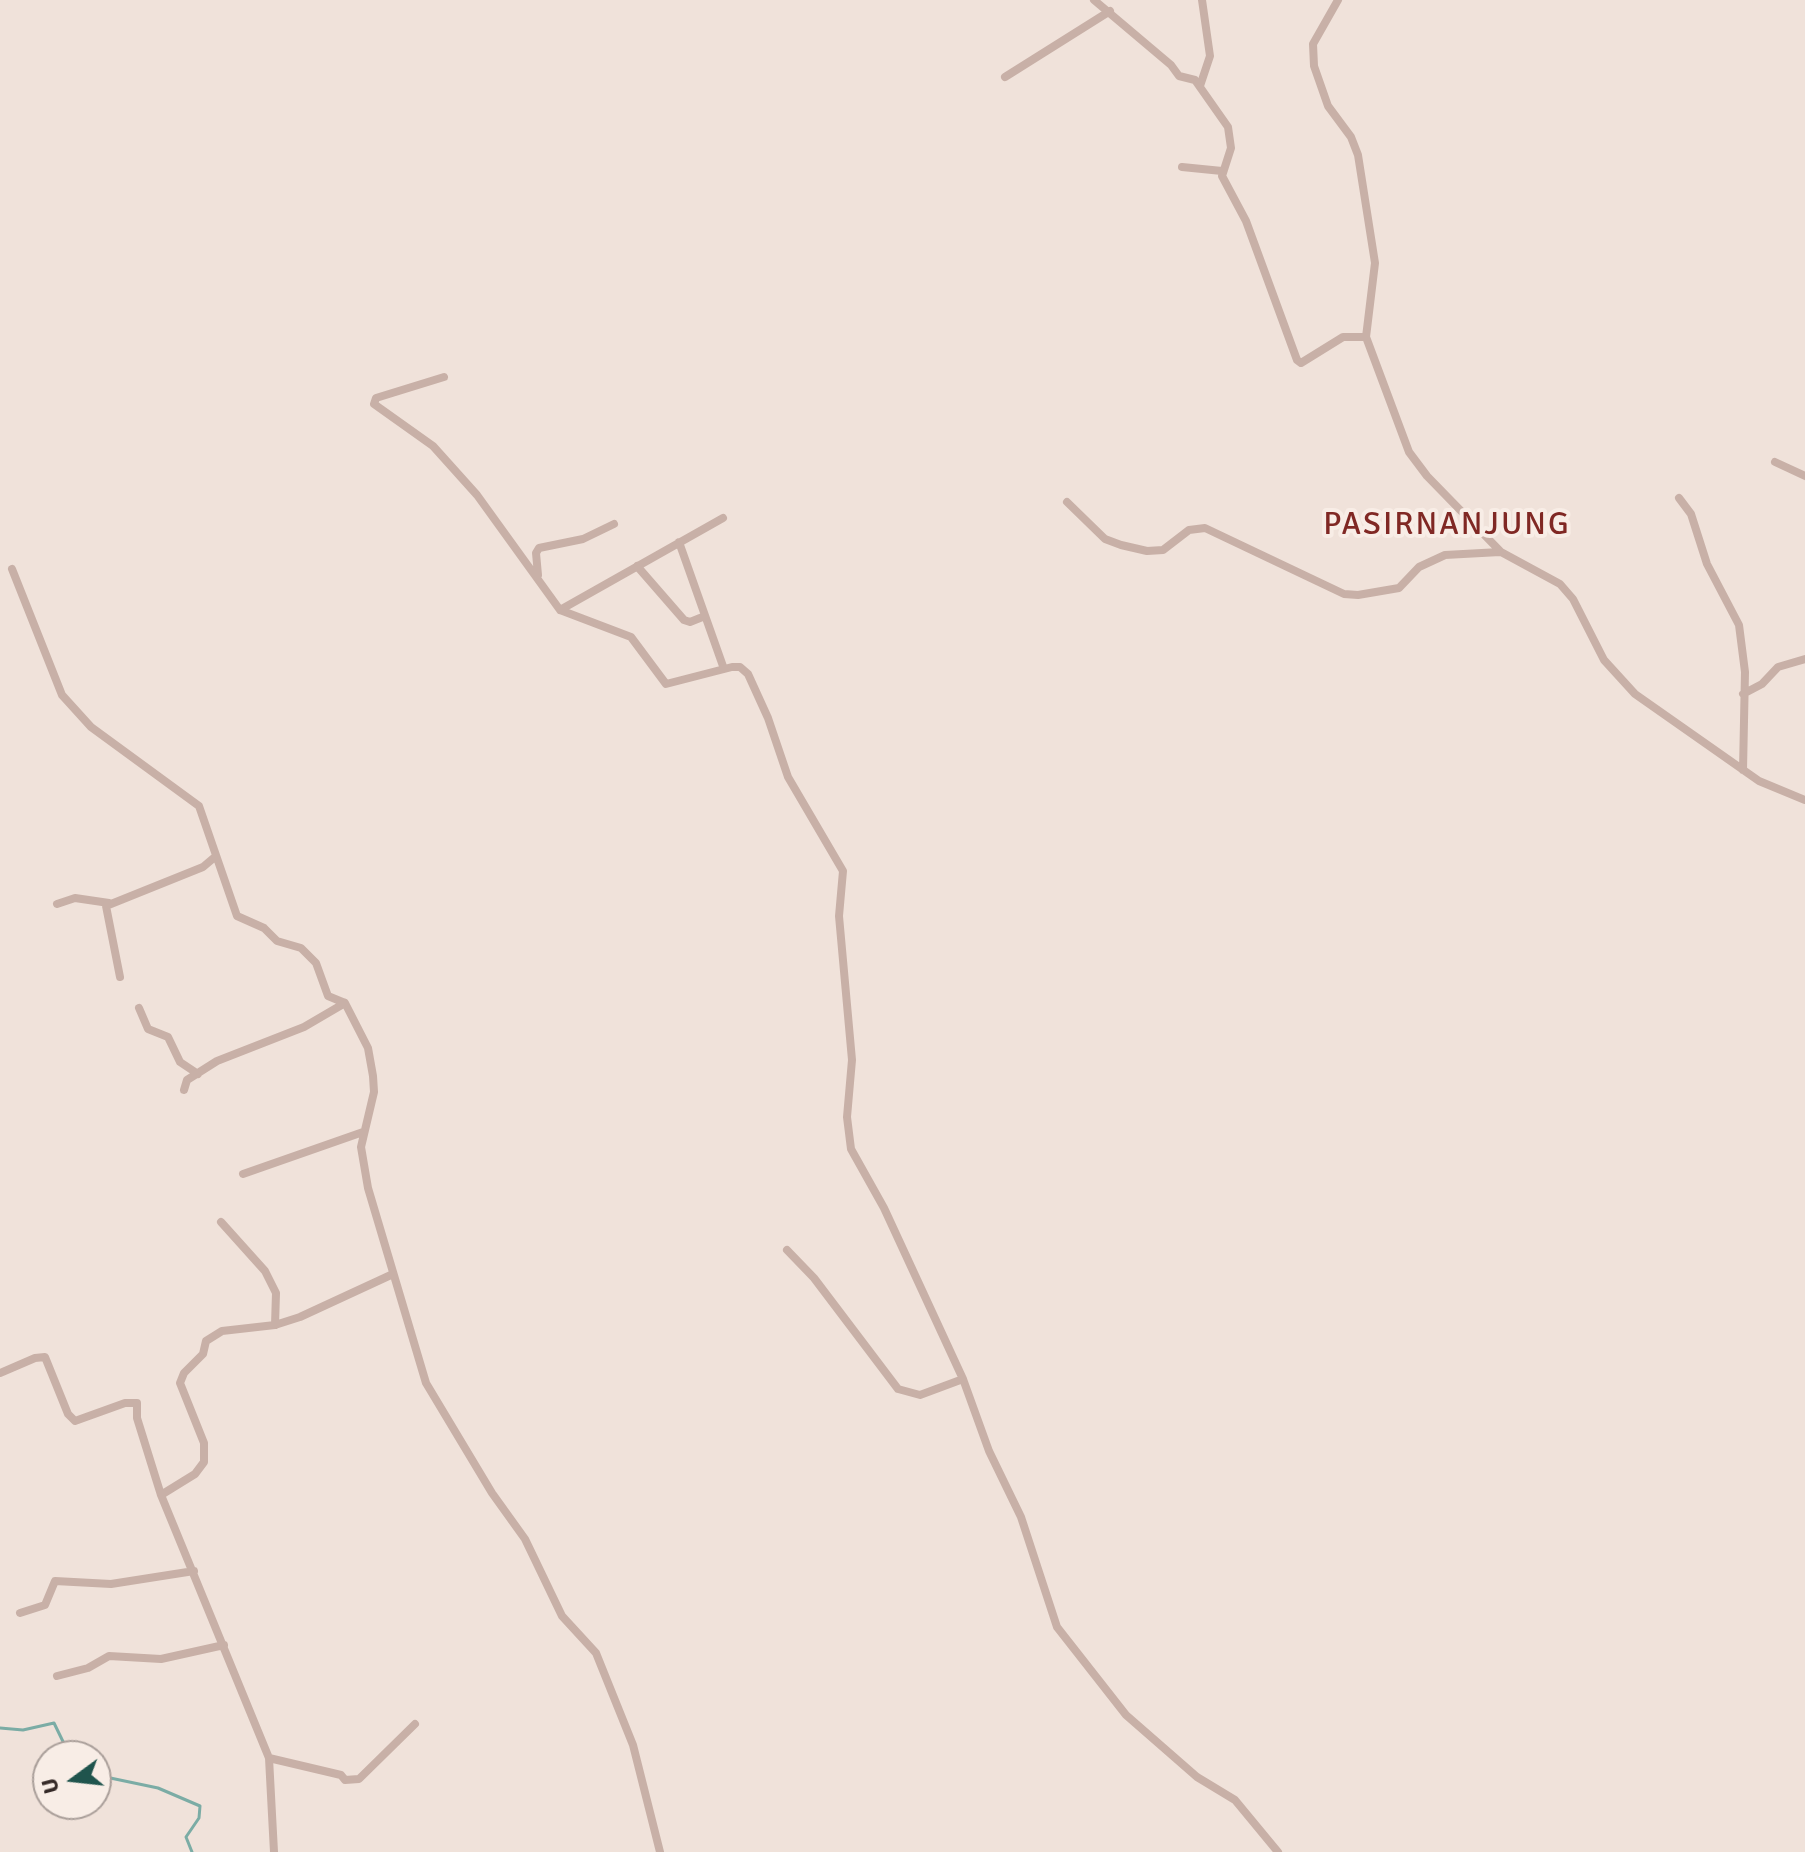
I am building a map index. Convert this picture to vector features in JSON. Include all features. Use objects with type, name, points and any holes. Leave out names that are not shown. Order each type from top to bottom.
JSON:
[{"type":"street","points":[[1094,0],[1110,11],[1179,76],[1195,80],[1231,135],[1231,148],[1222,171],[1246,221],[1297,360],[1303,362],[1343,337],[1366,337]]},
{"type":"street","points":[[1200,86],[1210,56],[1202,0]]},
{"type":"street","points":[[1338,0],[1313,44],[1314,66],[1328,106],[1351,137],[1358,155],[1375,263],[1366,337],[1415,462],[1501,552],[1560,584],[1573,599],[1604,660],[1635,694],[1743,770],[1769,786],[1805,800]]},
{"type":"street","points":[[1005,77],[1110,11]]},
{"type":"street","points":[[1182,167],[1222,171]]},
{"type":"street","points":[[444,377],[378,397],[374,404],[433,446],[477,495],[539,576],[560,610],[631,637],[666,684],[740,667],[748,674],[768,718],[788,777],[843,871],[839,916],[850,1028],[847,1117],[851,1149],[922,1286],[963,1379],[989,1451],[1021,1517],[1043,1591],[1061,1633],[1126,1715],[1197,1777],[1235,1800],[1278,1852]]},
{"type":"street","points":[[1775,462],[1805,476]]},
{"type":"street","points":[[1679,498],[1691,514],[1707,564],[1736,617],[1743,644],[1743,770]]},
{"type":"street","points":[[1067,502],[1105,539],[1121,545],[1147,551],[1163,550],[1189,530],[1205,528],[1344,594],[1371,594],[1399,588],[1419,567],[1445,555],[1501,552]]},
{"type":"street","points":[[560,610],[723,518]]},
{"type":"street","points":[[539,576],[538,549],[567,540],[583,539],[614,524]]},
{"type":"street","points":[[679,542],[724,669]]},
{"type":"street","points":[[637,566],[684,620],[690,622],[705,616]]},
{"type":"street","points":[[12,569],[62,695],[91,727],[199,806],[237,916],[264,928],[277,941],[301,948],[316,963],[328,996],[345,1003],[368,1048],[374,1092],[361,1147],[368,1188],[432,1398],[525,1539],[562,1616],[596,1653],[633,1745],[660,1852]]},
{"type":"street","points":[[1743,694],[1762,684],[1778,667],[1805,659]]},
{"type":"street","points":[[57,904],[75,898],[109,903],[203,867],[216,856]]},
{"type":"street","points":[[109,903],[105,911],[120,977]]},
{"type":"street","points":[[184,1090],[187,1080],[217,1061],[304,1027],[345,1003]]},
{"type":"street","points":[[139,1008],[148,1029],[168,1037],[180,1062],[198,1074]]},
{"type":"street","points":[[243,1174],[363,1132]]},
{"type":"street","points":[[221,1222],[265,1271],[276,1293],[275,1325]]},
{"type":"street","points":[[787,1250],[814,1278],[898,1389],[920,1395],[963,1379]]},
{"type":"street","points":[[161,1495],[195,1474],[204,1462],[204,1443],[181,1389],[184,1373],[203,1354],[206,1341],[222,1331],[275,1325],[393,1274]]},
{"type":"street","points":[[0,1373],[35,1358],[45,1357],[68,1414],[75,1421],[125,1403],[137,1403],[137,1418],[161,1495],[269,1758],[274,1852]]},
{"type":"street","points":[[20,1613],[45,1605],[55,1581],[111,1584],[194,1571]]},
{"type":"street","points":[[57,1676],[88,1668],[109,1656],[161,1659],[224,1645]]},
{"type":"street","points":[[269,1758],[341,1775],[345,1780],[359,1779],[415,1724]]},
{"type":"waterway","points":[[0,1728],[23,1730],[54,1723],[62,1740]]},
{"type":"waterway","points":[[112,1778],[158,1788],[200,1806],[199,1818],[186,1837],[192,1852]]},
{"type":"district","name":"PASIRNANJUNG","points":[[1447,526]]}]
